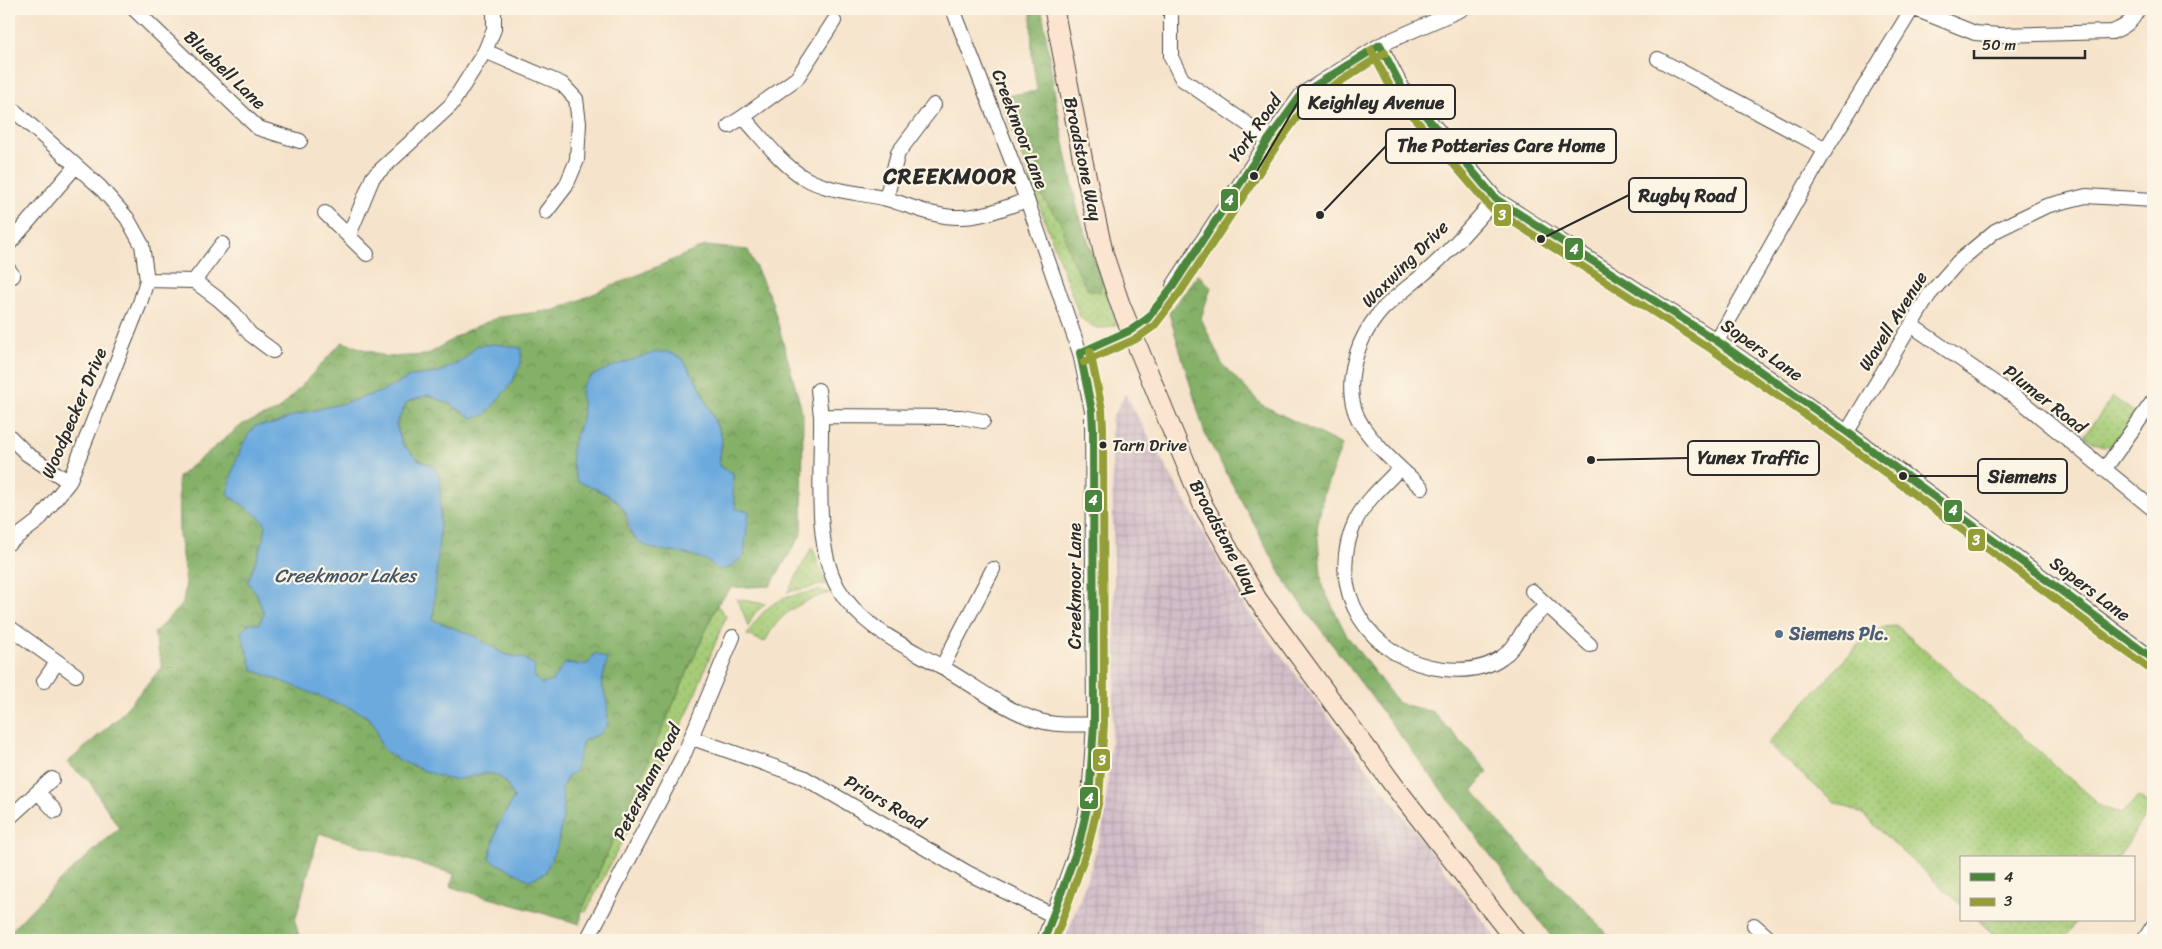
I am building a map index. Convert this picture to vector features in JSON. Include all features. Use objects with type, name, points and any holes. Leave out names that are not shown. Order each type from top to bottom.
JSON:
[{"type":"street","name":"Bluebell Lane","points":[[134,9],[258,128],[300,141]]},
{"type":"street","points":[[349,235],[373,177],[451,105],[485,51],[494,29],[494,9]]},
{"type":"street","name":"Creekmoor Lane","points":[[953,9],[1028,200],[1080,353],[1092,411],[1094,724],[1087,808],[1079,844],[1044,940]]},
{"type":"street","name":"Broadstone Way","points":[[1054,9],[1083,161],[1104,256],[1120,304],[1203,505],[1256,599],[1395,787],[1516,940]]},
{"type":"street","points":[[1170,9],[1171,57],[1182,78],[1269,139]]},
{"type":"street","name":"York Road","points":[[1173,286],[1269,139],[1302,94],[1380,45],[1462,9]]},
{"type":"street","points":[[1717,341],[1826,149],[1914,9],[1975,33],[1999,35],[2112,32],[2124,27],[2133,19],[2138,9]]},
{"type":"street","points":[[729,126],[797,78],[834,21]]},
{"type":"street","name":"Sopers Lane","points":[[1380,45],[1402,88],[1496,199],[1717,341],[1847,432],[2153,659]]},
{"type":"street","points":[[485,51],[562,84],[576,99],[579,123],[577,160],[566,186],[546,212]]},
{"type":"street","points":[[1658,59],[1826,149]]},
{"type":"street","points":[[886,199],[898,153],[934,105]]},
{"type":"street","name":"Woodpecker Drive","points":[[9,106],[75,167],[100,187],[126,218],[142,246],[147,280],[140,303],[69,482],[38,521],[9,543]]},
{"type":"street","points":[[743,117],[788,166],[804,178],[840,191],[886,199],[919,210],[959,218],[979,216],[1028,200]]},
{"type":"street","points":[[9,244],[75,167]]},
{"type":"street","name":"Wavell Avenue","points":[[1847,432],[1942,277],[1995,231],[2046,206],[2086,196],[2153,200]]},
{"type":"street","name":"Waxwing Drive","points":[[1422,488],[1400,468],[1362,427],[1354,409],[1352,385],[1356,354],[1368,328],[1380,312],[1394,298],[1428,271],[1496,199]]},
{"type":"street","points":[[325,213],[368,254]]},
{"type":"street","points":[[194,281],[222,244]]},
{"type":"street","points":[[147,280],[194,281],[217,298],[234,314],[250,334],[273,351]]},
{"type":"street","name":"Plumer Road","points":[[1911,325],[2020,401],[2153,508]]},
{"type":"street","points":[[818,390],[822,416],[822,539],[838,588],[862,619],[892,640],[942,667],[1006,706],[1032,718],[1053,724],[1094,724]]},
{"type":"street","points":[[2104,470],[2153,402]]},
{"type":"street","points":[[822,416],[961,416],[983,421]]},
{"type":"street","points":[[9,436],[27,454],[69,482]]},
{"type":"street","points":[[1400,468],[1371,497],[1356,520],[1346,562],[1346,583],[1350,600],[1364,623],[1380,642],[1391,652],[1408,662],[1426,667],[1457,671],[1474,668],[1503,657],[1519,641],[1527,625],[1546,606]]},
{"type":"street","points":[[942,667],[993,570]]},
{"type":"street","points":[[1532,591],[1590,645]]},
{"type":"street","points":[[11,634],[76,675]]},
{"type":"street","name":"Petersham Road","points":[[586,940],[692,738],[733,636]]},
{"type":"street","points":[[44,681],[57,662]]},
{"type":"street","name":"Priors Road","points":[[692,738],[804,777],[968,873],[1052,915]]},
{"type":"street","points":[[9,818],[52,779]]},
{"type":"street","points":[[38,792],[54,811]]},
{"type":"street","points":[[1754,925],[1771,940]]},
{"type":"street","points":[[2144,940],[2153,926]]},
{"type":"shaded area","points":[[1125,394],[1246,609],[1498,940],[1065,940],[1092,864],[1105,818],[1116,672],[1111,419]]},
{"type":"green space","points":[[1031,9],[1042,9],[1056,103],[1079,217],[1102,282],[1100,292],[1087,289],[1071,258],[1061,223],[1040,194],[1038,160],[1011,108],[1011,95],[1037,91],[1032,56]]},
{"type":"green space","points":[[1037,92],[1117,324],[1106,328],[1097,328],[1080,317],[1001,99],[1011,95]]},
{"type":"green space","points":[[705,246],[748,250],[772,302],[803,415],[802,533],[770,586],[731,588],[717,605],[582,910],[580,924],[451,887],[454,874],[319,833],[295,921],[300,940],[9,940],[9,933],[55,885],[119,828],[89,781],[67,763],[117,719],[162,667],[154,633],[183,603],[186,583],[179,534],[178,477],[243,424],[279,410],[342,342],[388,357],[427,355],[466,331],[499,317],[556,310]],"holes":[[[476,346],[473,418],[450,404],[428,395],[407,402],[396,424],[401,440],[408,451],[418,459],[433,466],[435,578],[433,620],[474,636],[504,654],[523,658],[534,665],[534,677],[541,684],[552,681],[565,663],[581,665],[607,659],[602,683],[607,703],[601,733],[583,741],[562,787],[562,802],[489,859],[498,825],[514,798],[505,782],[499,777],[480,774],[463,779],[379,742],[377,730],[373,723],[350,708],[253,670],[259,624],[264,614],[256,592],[248,582],[266,529],[263,521],[228,494],[238,456],[255,426],[274,424],[295,415],[383,391],[412,376],[437,373],[464,360]],[[682,358],[699,385],[722,437],[719,466],[733,473],[733,493],[736,510],[710,560],[671,550],[654,549],[628,531],[625,512],[614,498],[577,480],[574,438],[583,416]]]},
{"type":"green space","points":[[1198,275],[1211,287],[1201,318],[1222,364],[1262,405],[1342,445],[1324,493],[1317,528],[1322,586],[1347,636],[1398,703],[1433,712],[1488,771],[1473,790],[1517,844],[1591,916],[1611,940],[1554,940],[1286,583],[1205,434],[1169,313]]},
{"type":"green space","points":[[2113,397],[2138,415],[2116,443],[2110,446],[2103,446],[2094,443],[2084,436]]},
{"type":"green space","points":[[812,547],[826,584],[788,592]]},
{"type":"green space","points":[[820,590],[829,593],[808,600],[783,616],[765,642],[747,635],[762,613],[777,602],[795,595]]},
{"type":"green space","points":[[736,599],[765,604],[754,614],[748,627],[743,612]]},
{"type":"green space","points":[[717,605],[726,616],[688,712],[586,912],[582,910]]},
{"type":"green space","points":[[1897,626],[2103,808],[2122,813],[2138,797],[2151,806],[2119,856],[1960,856],[1960,904],[1862,814],[1833,801],[1767,744],[1871,631],[1882,627]]},
{"type":"green space","points":[[1980,922],[2076,922],[2064,940],[2000,940]]},
{"type":"water","name":"Creekmoor Lakes","points":[[495,344],[521,348],[521,363],[512,383],[485,415],[473,418],[450,404],[428,395],[407,402],[396,424],[402,444],[419,460],[433,466],[440,478],[440,524],[433,620],[474,636],[504,654],[523,658],[535,665],[534,677],[541,684],[552,681],[565,663],[581,665],[589,663],[595,653],[607,659],[602,683],[607,703],[608,723],[601,733],[583,741],[575,771],[567,777],[562,787],[563,820],[557,846],[545,873],[529,880],[489,859],[498,825],[514,798],[506,784],[498,776],[490,773],[462,779],[452,779],[441,777],[410,765],[394,757],[383,748],[374,725],[365,715],[253,670],[241,633],[249,623],[259,624],[264,614],[256,592],[248,583],[266,529],[263,521],[228,495],[237,458],[249,433],[255,426],[274,424],[295,415],[383,391],[412,376],[437,373],[464,360],[476,346]]},
{"type":"water","points":[[657,352],[668,352],[682,358],[699,385],[722,438],[719,466],[733,473],[733,493],[736,509],[749,511],[744,555],[731,567],[719,570],[700,558],[657,549],[638,541],[631,534],[627,515],[616,500],[577,481],[572,461],[572,448],[583,414],[582,387],[586,381],[604,370]]},
{"type":"transit line","name":"4","points":[[1380,45],[1402,88],[1496,199],[1717,341],[1847,432],[2153,659]]},
{"type":"transit line","name":"4","points":[[1080,353],[1131,330],[1147,319],[1173,286],[1269,139],[1302,94],[1380,45]]},
{"type":"transit line","name":"3","points":[[1371,50],[1394,94],[1490,207],[1711,349],[1841,440],[2147,667]]},
{"type":"transit line","name":"3","points":[[1084,362],[1136,339],[1154,326],[1181,291],[1277,145],[1309,101],[1385,53]]},
{"type":"transit line","name":"3","points":[[1055,940],[1088,847],[1099,800],[1104,724],[1103,427],[1102,409],[1090,351]]},
{"type":"transit line","name":"4","points":[[1044,940],[1079,844],[1089,799],[1094,724],[1093,428],[1092,411],[1080,353]]},
{"type":"place","name":"Keighley Avenue","points":[[1254,176]]},
{"type":"place","name":"The Potteries Care Home","points":[[1320,215]]},
{"type":"place","name":"Rugby Road","points":[[1541,239]]},
{"type":"place","name":"Tarn Drive","points":[[1103,445]]},
{"type":"place","name":"Yunex Traffic","points":[[1591,460]]},
{"type":"place","name":"Siemens","points":[[1903,476]]},
{"type":"place","name":"Siemens Plc.","points":[[1779,634]]},
{"type":"district","name":"CREEKMOOR","points":[[950,176]]}]
